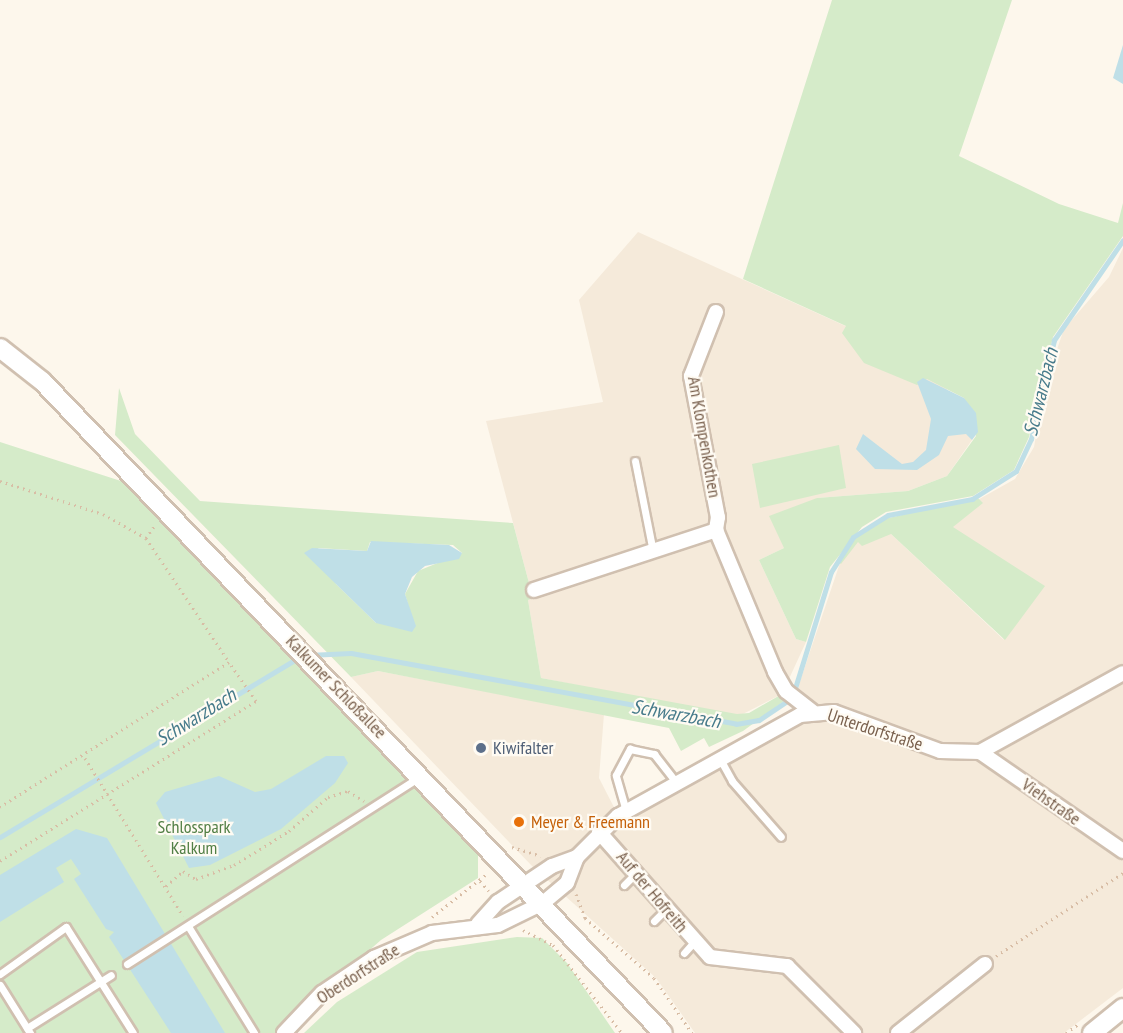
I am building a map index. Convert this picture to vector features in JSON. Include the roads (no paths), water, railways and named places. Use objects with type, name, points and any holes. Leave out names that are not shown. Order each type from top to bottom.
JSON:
[{"type":"main road","name":"Kalkumer Schloßallee","points":[[0,348],[42,381],[543,903],[663,1033]]},
{"type":"main road","points":[[1092,1033],[1123,1008]]},
{"type":"street","name":"Am Klompenkothen","points":[[716,312],[691,376],[718,517],[716,530],[790,694],[812,711]]},
{"type":"street","points":[[534,590],[716,530]]},
{"type":"street","points":[[980,752],[1123,673]]},
{"type":"street","name":"Unterdorfstraße","points":[[543,903],[567,883],[577,857],[599,832],[627,812],[720,759],[812,711],[834,712],[940,751],[980,752]]},
{"type":"street","name":"Viehstraße","points":[[980,752],[1123,851]]},
{"type":"street","name":"Auf der Hofreith","points":[[599,832],[637,871],[659,916],[719,962],[787,966],[854,1033]]},
{"type":"street","name":"Unterdorfstraße","points":[[525,885],[552,866],[577,857]]},
{"type":"street","name":"Oberdorfstraße","points":[[478,924],[525,885]]},
{"type":"street","name":"Oberdorfstraße","points":[[284,1033],[322,993],[374,958],[432,933],[478,924],[498,925],[543,903]]},
{"type":"street","points":[[898,1033],[985,964]]},
{"type":"lane","points":[[635,461],[653,552]]},
{"type":"lane","points":[[627,812],[616,775],[630,749],[654,754],[677,783]]},
{"type":"lane","points":[[720,759],[732,781],[781,837]]},
{"type":"lane","points":[[127,964],[421,776]]},
{"type":"lane","points":[[624,885],[637,871]]},
{"type":"lane","points":[[188,926],[254,1033]]},
{"type":"lane","points":[[0,975],[66,927],[133,1033]]},
{"type":"lane","points":[[684,953],[694,942]]},
{"type":"lane","points":[[1,988],[28,1031],[111,975]]},
{"type":"water","points":[[1123,45],[1123,84],[1113,78]]},
{"type":"water","points":[[923,378],[964,398],[976,413],[978,432],[972,440],[966,434],[948,436],[939,455],[917,470],[875,469],[856,449],[863,434],[902,464],[913,462],[926,450],[931,419],[917,382]]},
{"type":"water","points":[[371,541],[449,545],[462,553],[459,559],[425,566],[412,577],[405,594],[416,626],[412,632],[376,623],[304,553],[312,548],[367,551]]},
{"type":"water","points":[[326,756],[344,756],[348,763],[335,783],[281,829],[210,865],[189,868],[156,803],[165,792],[219,776],[255,792],[271,789]]},
{"type":"water","points":[[76,829],[107,838],[225,1033],[171,1033],[109,937],[114,932],[106,929],[74,879],[81,874],[71,859],[56,868],[64,882],[0,922],[0,875]]},
{"type":"waterway","name":"Schwarzbach","points":[[308,655],[351,653],[736,724],[759,720],[787,701],[795,688],[831,572],[853,537],[888,515],[972,499],[1016,471],[1031,439],[1054,340],[1123,240]]},
{"type":"waterway","name":"Schwarzbach","points":[[0,837],[299,657]]},
{"type":"place","name":"Kiwifalter","points":[[481,748]]},
{"type":"place","name":"Meyer & Freemann","points":[[519,822]]},
{"type":"park label","name":"Schlosspark Kalkum","points":[[194,838]]}]
